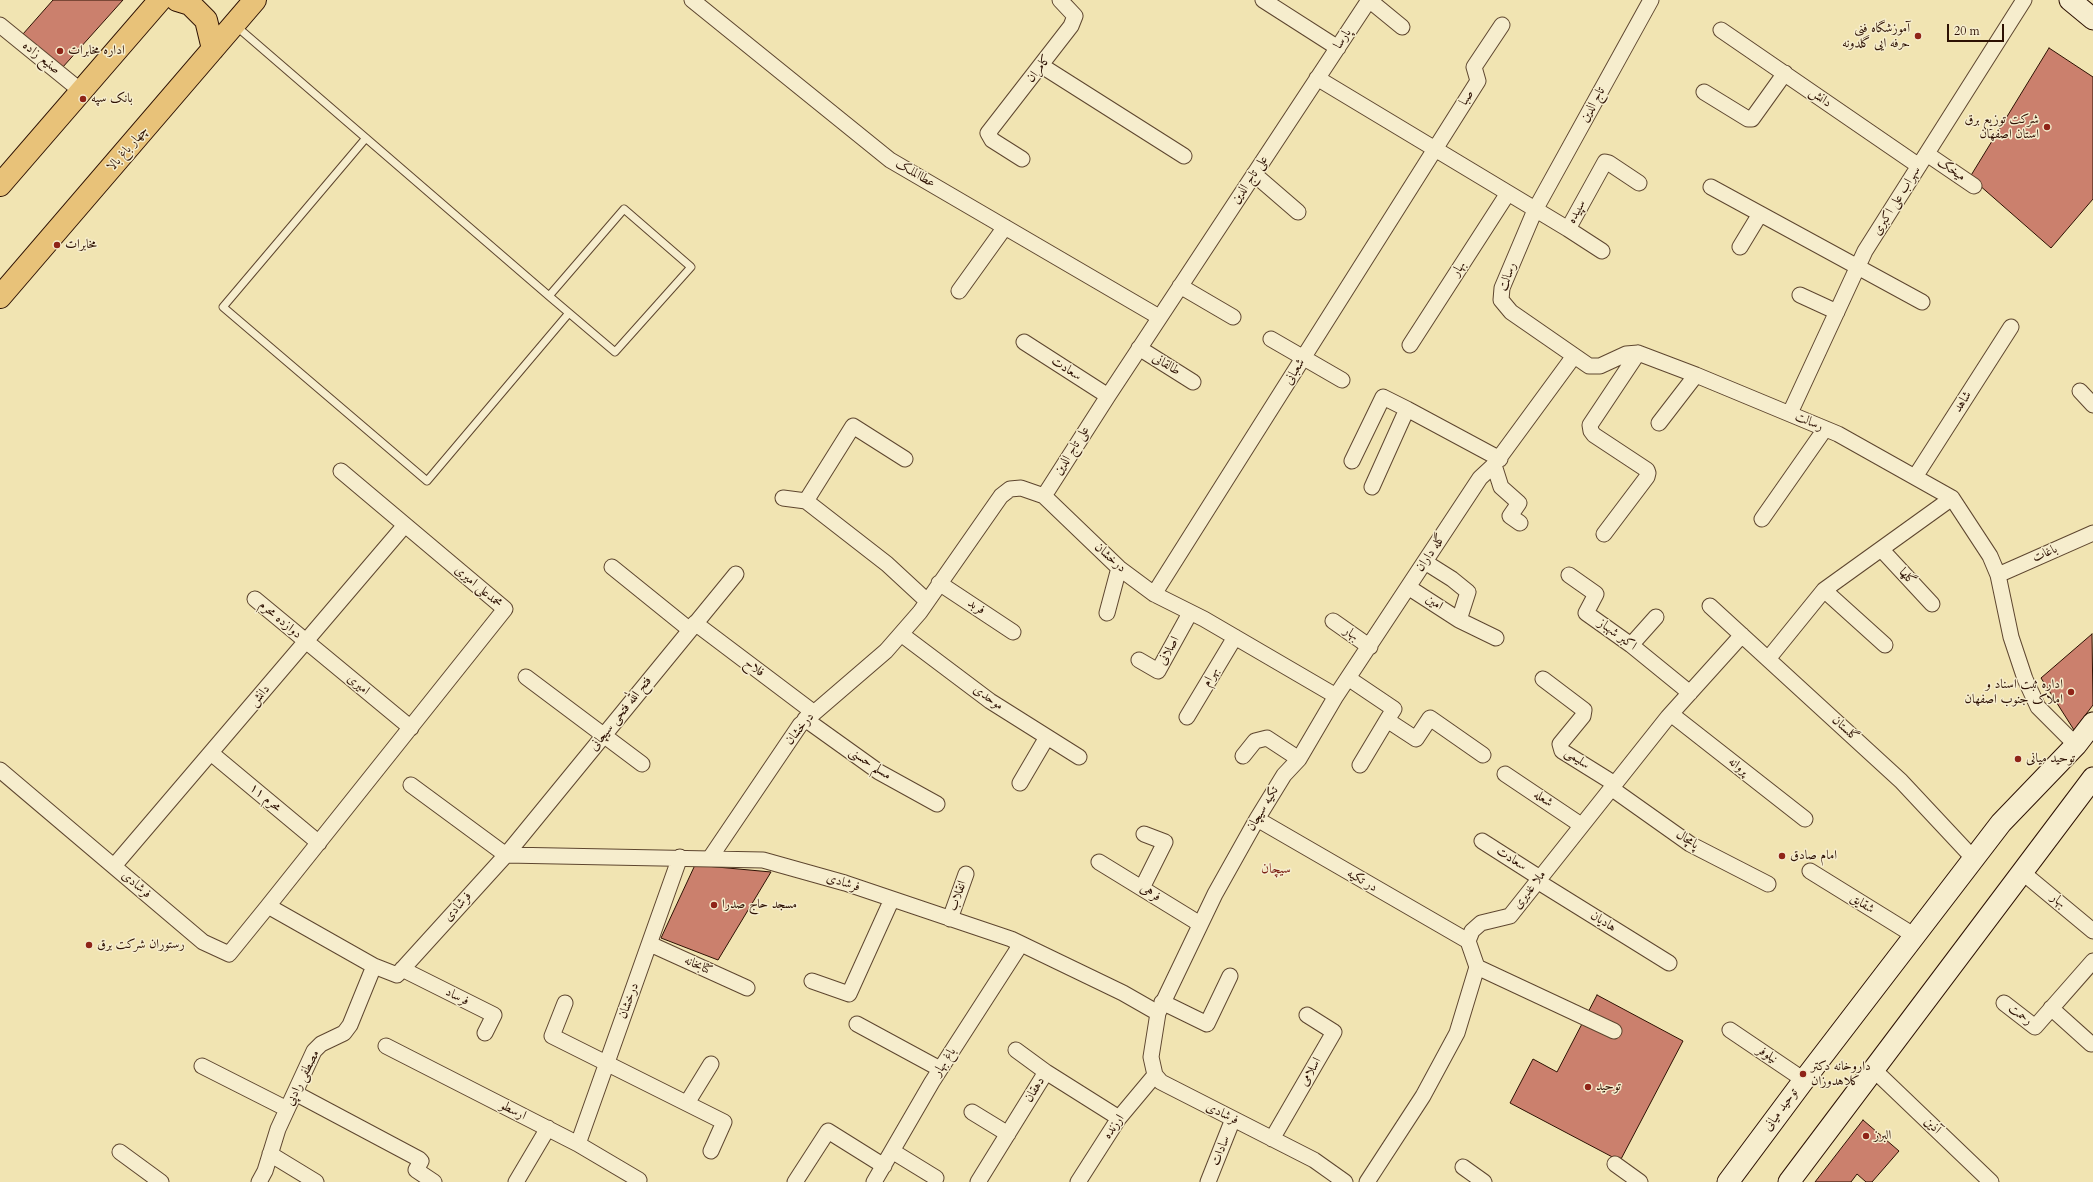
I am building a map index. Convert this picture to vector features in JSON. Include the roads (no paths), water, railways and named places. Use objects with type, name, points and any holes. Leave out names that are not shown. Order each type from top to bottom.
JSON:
[{"type":"main road","points":[[0,185],[160,0]]},
{"type":"main road","points":[[177,0],[190,4],[206,20],[213,49]]},
{"type":"main road","name":"چهار باغ بالا","points":[[0,297],[234,25],[253,0]]},
{"type":"main road","points":[[2070,0],[2093,19]]},
{"type":"main road","name":"توحید میانی","points":[[1728,1182],[1804,1080],[2001,823],[2076,745],[2093,723]]},
{"type":"main road","points":[[1789,1182],[2093,778]]},
{"type":"street","name":"عطاالملک","points":[[692,0],[890,160],[1159,317]]},
{"type":"street","name":"کامران","points":[[1022,159],[989,137],[988,133],[1072,26],[1075,16],[1060,0]]},
{"type":"street","points":[[1263,0],[1338,48]]},
{"type":"street","points":[[1369,0],[1402,27]]},
{"type":"street","name":"پارسا","points":[[1318,78],[1369,0]]},
{"type":"street","name":"تاج الدین","points":[[1535,210],[1651,0]]},
{"type":"street","name":"سهراب علی اکبری","points":[[1790,413],[1865,251],[2024,0]]},
{"type":"street","name":"صنیع زاده","points":[[0,25],[81,91]]},
{"type":"street","name":"صبا","points":[[1436,150],[1478,81],[1474,67],[1502,25]]},
{"type":"street","name":"دانش","points":[[1721,30],[1785,73],[1923,160]]},
{"type":"street","points":[[1042,66],[1184,156]]},
{"type":"street","points":[[1704,92],[1748,119],[1752,119],[1785,73]]},
{"type":"street","points":[[1318,78],[1535,210]]},
{"type":"street","name":"علی تاج الدین","points":[[1044,496],[1159,317],[1318,78]]},
{"type":"street","name":"شعبانی","points":[[1154,594],[1436,150]]},
{"type":"street","name":"میخک","points":[[1923,160],[1974,186]]},
{"type":"street","name":"سپیده","points":[[1535,210],[1568,229],[1605,162],[1609,163],[1639,183]]},
{"type":"street","points":[[1254,174],[1298,212]]},
{"type":"street","points":[[1711,187],[1922,302]]},
{"type":"street","name":"بهار","points":[[1410,345],[1508,194]]},
{"type":"street","name":"رسالت","points":[[1535,210],[1502,288],[1501,300],[1510,312],[1589,366],[1600,366],[1626,354],[1638,353],[1790,413],[1825,429],[1952,498],[1990,556],[1998,575],[2011,637],[2025,679],[2038,707],[2076,745]]},
{"type":"street","points":[[1740,247],[1760,214]]},
{"type":"street","points":[[959,291],[1005,227]]},
{"type":"street","points":[[1568,229],[1602,251]]},
{"type":"street","points":[[1180,286],[1233,316]]},
{"type":"street","points":[[1800,295],[1837,312]]},
{"type":"street","name":"شاهد","points":[[1915,477],[2011,327]]},
{"type":"street","points":[[1271,339],[1342,380]]},
{"type":"street","name":"سعادت","points":[[1024,342],[1108,396]]},
{"type":"street","name":"طالقانی","points":[[1139,348],[1193,382]]},
{"type":"street","points":[[1604,534],[1648,473],[1647,470],[1594,435],[1591,431],[1590,425],[1638,353]]},
{"type":"street","name":"گله داران","points":[[1299,759],[1336,696],[1370,647],[1408,586],[1480,478],[1497,462],[1574,356]]},
{"type":"street","points":[[1659,423],[1696,375]]},
{"type":"street","points":[[2080,391],[2093,405]]},
{"type":"street","points":[[1352,461],[1383,397],[1497,462],[1500,487],[1519,503],[1510,516],[1520,523]]},
{"type":"street","points":[[1372,487],[1407,410]]},
{"type":"street","points":[[806,501],[853,426],[905,459]]},
{"type":"street","points":[[1762,519],[1825,429]]},
{"type":"street","name":"محمدعلی امیری","points":[[341,471],[505,610],[386,760]]},
{"type":"street","name":"درخشان","points":[[710,858],[809,716],[886,651],[927,601],[1006,492],[1010,489],[1020,488],[1044,496],[1119,568],[1154,594],[1235,637],[1336,696]]},
{"type":"street","points":[[783,498],[806,501],[887,564],[927,601]]},
{"type":"street","points":[[1768,659],[1824,590],[1952,498]]},
{"type":"street","name":"دانش","points":[[114,866],[405,525]]},
{"type":"street","name":"باغات","points":[[1998,575],[2093,533]]},
{"type":"street","name":"گلها","points":[[1881,549],[1932,604]]},
{"type":"street","points":[[1425,562],[1452,579],[1468,592],[1459,620]]},
{"type":"street","name":"فلاح","points":[[612,567],[809,716]]},
{"type":"street","points":[[1107,613],[1119,568]]},
{"type":"street","name":"فتح الله فتحی سیچانی","points":[[506,854],[736,574]]},
{"type":"street","name":"اکبر شهباز","points":[[1568,575],[1596,594],[1586,613],[1632,645],[1690,693]]},
{"type":"street","name":"فربد","points":[[939,583],[1013,632]]},
{"type":"street","name":"امین","points":[[1408,586],[1459,620],[1496,638]]},
{"type":"street","points":[[1824,590],[1885,645]]},
{"type":"street","name":"دوازده محرم","points":[[255,599],[306,642]]},
{"type":"street","name":"گلستان","points":[[1710,606],[1901,781],[1974,859]]},
{"type":"street","name":"اصلانی","points":[[1139,660],[1158,671],[1190,612]]},
{"type":"street","points":[[1632,645],[1656,617]]},
{"type":"street","name":"بهار","points":[[1333,621],[1370,647]]},
{"type":"street","name":"موحدی","points":[[900,634],[990,701],[1079,757]]},
{"type":"street","name":"ملا غدیری","points":[[1468,941],[1472,931],[1481,923],[1510,916],[1671,714],[1742,635]]},
{"type":"street","name":"بهرام","points":[[1188,718],[1235,637]]},
{"type":"street","name":"امیری","points":[[306,642],[411,728]]},
{"type":"street","points":[[526,677],[642,764]]},
{"type":"street","points":[[1348,678],[1394,709],[1360,765]]},
{"type":"street","name":"سلیمی","points":[[1543,679],[1584,710],[1583,716],[1560,744],[1562,751],[1613,786]]},
{"type":"street","name":"پروانه","points":[[1671,714],[1805,819]]},
{"type":"street","name":"مسلم حسنی","points":[[809,716],[879,772],[937,804]]},
{"type":"street","points":[[1387,720],[1416,739],[1430,718],[1483,755]]},
{"type":"street","points":[[1020,783],[1047,737]]},
{"type":"street","points":[[1243,756],[1255,741],[1267,738],[1299,759]]},
{"type":"street","name":"۱۱ محرم","points":[[211,753],[319,843]]},
{"type":"street","name":"تکیه سیچان","points":[[1200,924],[1232,862],[1257,819],[1284,775],[1299,759]]},
{"type":"street","name":"فرشادی","points":[[0,770],[203,942],[230,954],[386,760]]},
{"type":"street","name":"شعله","points":[[1505,774],[1581,825]]},
{"type":"street","points":[[411,785],[506,854]]},
{"type":"street","name":"پامچال","points":[[1613,786],[1690,844],[1768,884]]},
{"type":"street","name":"در تکیه","points":[[1257,819],[1468,941]]},
{"type":"street","points":[[1142,888],[1165,842],[1144,834]]},
{"type":"street","name":"سعادت","points":[[1482,841],[1538,880]]},
{"type":"street","name":"فرشادی","points":[[402,970],[506,854],[763,860],[845,883],[1021,944],[1123,993],[1160,1008],[1207,1024],[1230,976]]},
{"type":"street","name":"درخشان","points":[[578,1144],[680,857]]},
{"type":"street","name":"فرهی","points":[[1099,862],[1200,924]]},
{"type":"street","name":"شقایق","points":[[1810,871],[1915,936]]},
{"type":"street","name":"بهار","points":[[2022,872],[2093,931]]},
{"type":"street","name":"انقلاب","points":[[950,919],[966,874]]},
{"type":"street","name":"هادیان","points":[[1538,880],[1669,963]]},
{"type":"street","points":[[812,981],[849,994],[892,899]]},
{"type":"street","points":[[268,906],[374,966],[397,975],[402,970]]},
{"type":"street","points":[[1155,1075],[1151,1057],[1160,1008],[1200,924]]},
{"type":"street","points":[[1367,1182],[1423,1096],[1457,1034],[1477,967],[1468,941]]},
{"type":"street","name":"کتابخانه","points":[[650,944],[747,988]]},
{"type":"street","name":"باغ بهار","points":[[874,1182],[940,1069],[1021,944]]},
{"type":"street","name":"رحمت","points":[[2004,1003],[2035,1027],[2093,961]]},
{"type":"street","name":"مصطفی رادپی","points":[[259,1182],[278,1128],[314,1051],[321,1044],[344,1034],[350,1025],[374,966]]},
{"type":"street","points":[[1477,967],[1614,1031]]},
{"type":"street","name":"فرساد","points":[[402,970],[494,1014],[485,1033]]},
{"type":"street","points":[[565,1003],[552,1036],[607,1062],[724,1122],[711,1151]]},
{"type":"street","name":"رحمت","points":[[2052,1008],[2091,1044]]},
{"type":"street","name":"اسلامی","points":[[1272,1139],[1334,1032],[1307,1015]]},
{"type":"street","points":[[857,1024],[940,1069]]},
{"type":"street","name":"نیلوفر","points":[[1730,1030],[1804,1080]]},
{"type":"street","name":"ارسطو","points":[[386,1046],[578,1144],[638,1181]]},
{"type":"street","points":[[1016,1050],[1046,1072]]},
{"type":"street","points":[[687,1103],[711,1064]]},
{"type":"street","points":[[202,1066],[288,1109]]},
{"type":"street","name":"آذین","points":[[1873,1070],[1991,1182]]},
{"type":"street","name":"دهقان","points":[[978,1182],[1046,1072],[1119,1118]]},
{"type":"street","name":"فرشادی","points":[[1155,1075],[1161,1082],[1314,1160],[1345,1182]]},
{"type":"street","name":"ارزنده","points":[[1078,1182],[1119,1118],[1155,1075]]},
{"type":"street","points":[[295,1093],[419,1159],[421,1161],[416,1170],[434,1182]]},
{"type":"street","points":[[972,1112],[1008,1134]]},
{"type":"street","name":"سادات","points":[[1208,1182],[1233,1119]]},
{"type":"street","points":[[516,1182],[548,1128]]},
{"type":"street","points":[[795,1182],[828,1131],[884,1166]]},
{"type":"street","points":[[892,1151],[936,1178]]},
{"type":"street","points":[[120,1152],[161,1182]]},
{"type":"street","points":[[270,1154],[316,1182]]},
{"type":"street","points":[[1615,1164],[1640,1182]]},
{"type":"street","points":[[1463,1168],[1484,1182]]},
{"type":"lane","points":[[234,25],[549,296],[615,352],[691,267],[624,209],[549,296]]},
{"type":"lane","points":[[366,138],[223,307],[427,481],[569,313]]},
{"type":"place","name":"آموزشگاه فنی حرفه ایی گلدونه","points":[[1918,36]]},
{"type":"place","name":"اداره مخابرات","points":[[60,51]]},
{"type":"place","name":"بانک سپه","points":[[83,99]]},
{"type":"place","name":"شرکت توزیع برق استان اصفهان","points":[[2047,127]]},
{"type":"place","name":"مخابرات","points":[[57,245]]},
{"type":"place","name":"اداره ثبت اسناد و املاک جنوب اصفهان","points":[[2071,692]]},
{"type":"place","name":"توحید میانی","points":[[2018,759]]},
{"type":"place","name":"امام صادق","points":[[1782,856]]},
{"type":"place","name":"مسجد حاج صدرا","points":[[714,905]]},
{"type":"place","name":"رستوران شرکت برق","points":[[89,945]]},
{"type":"place","name":"داروخانه دکتر کلاهدوزان","points":[[1803,1074]]},
{"type":"place","name":"توحید","points":[[1588,1087]]},
{"type":"place","name":"البرز","points":[[1866,1136]]},
{"type":"district","name":"سیچان","points":[[1276,870]]}]
